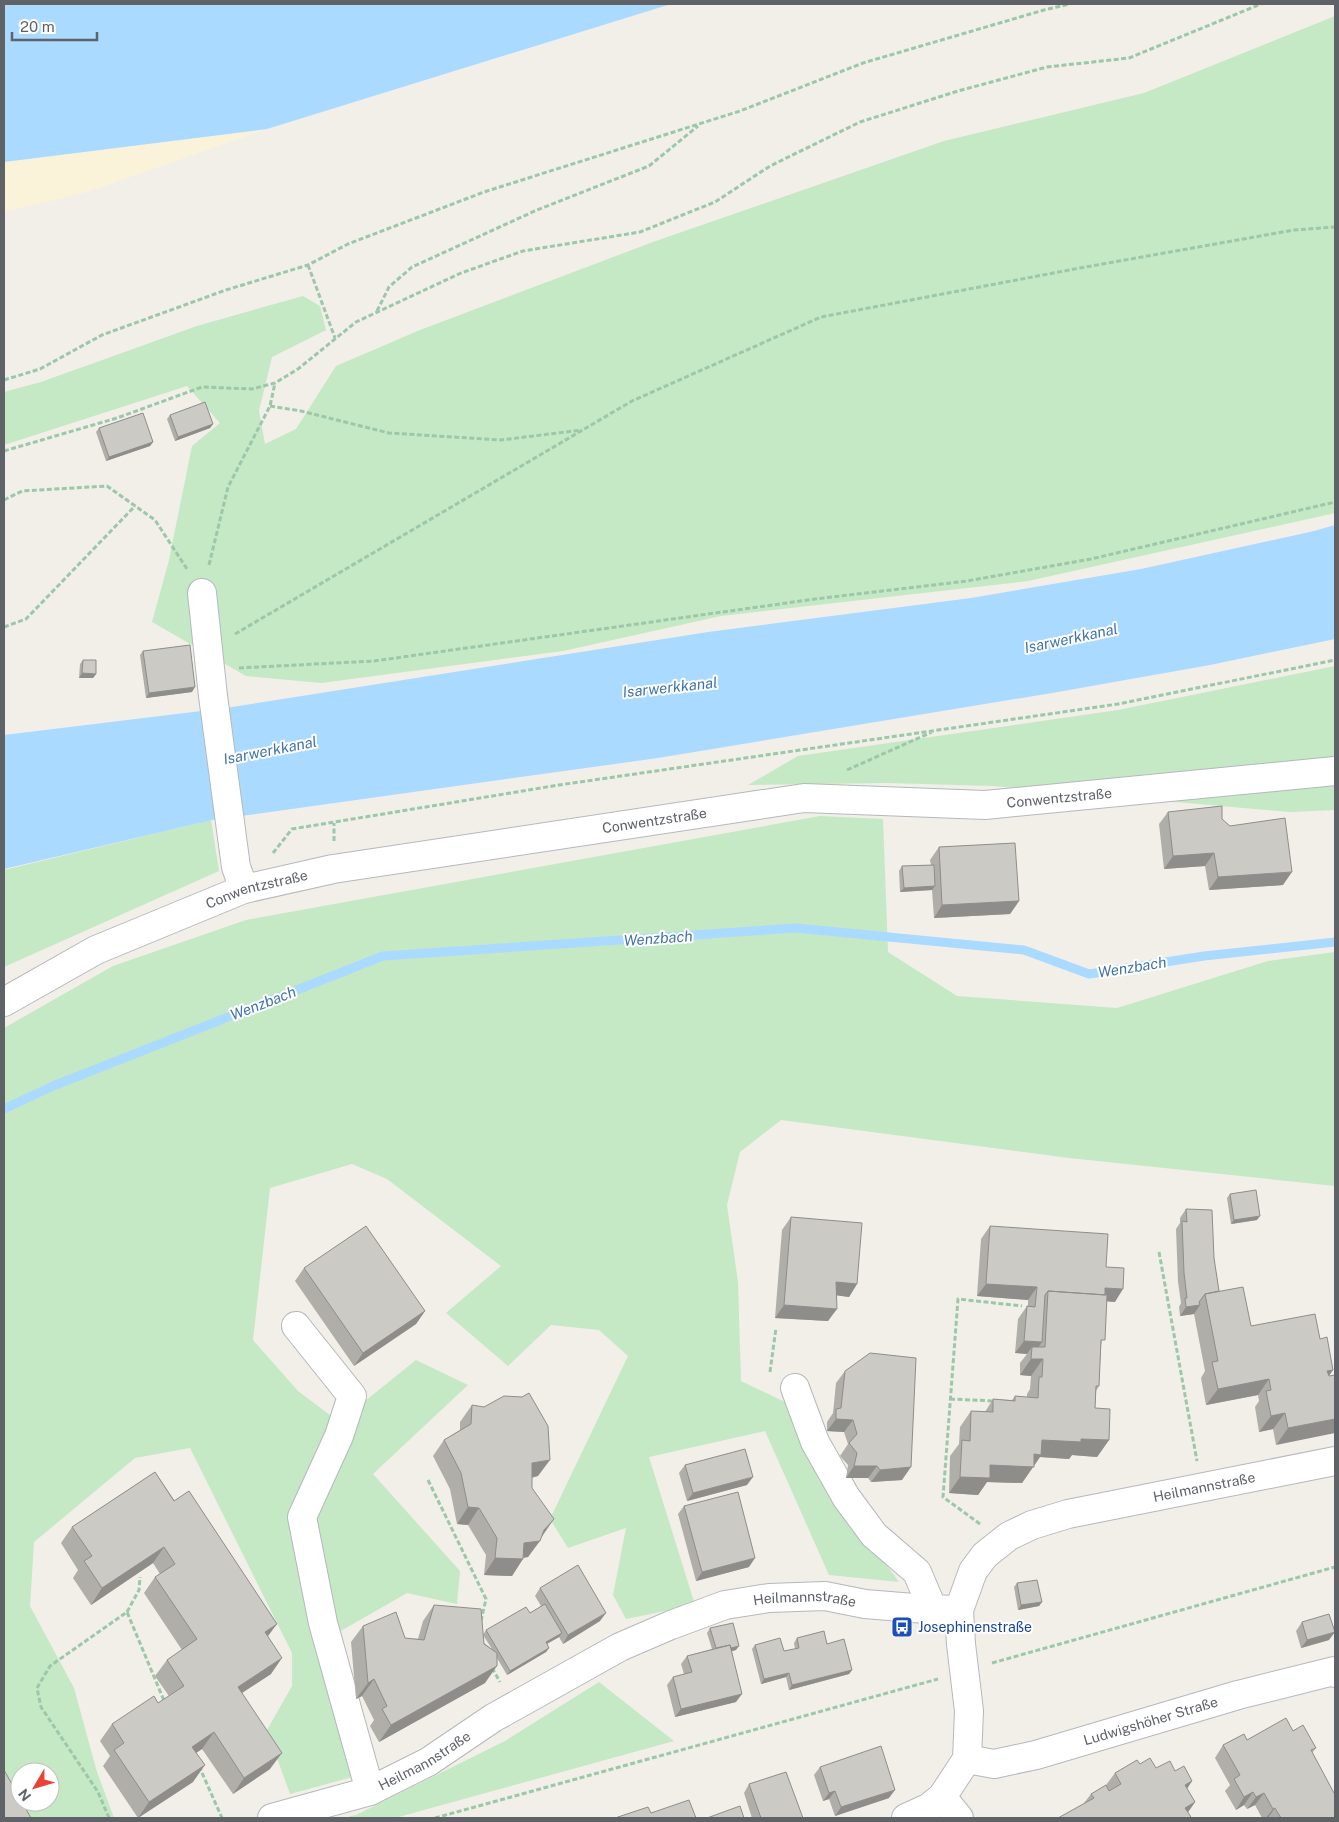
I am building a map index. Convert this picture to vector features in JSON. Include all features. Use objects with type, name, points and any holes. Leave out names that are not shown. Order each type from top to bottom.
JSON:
[{"type":"street","points":[[196,583],[211,672],[236,866],[244,889]]},
{"type":"street","name":"Conwentzstraße","points":[[4,1002],[96,950],[244,889],[333,870],[804,798],[985,805],[1335,771]]},
{"type":"street","points":[[296,1326],[352,1396],[339,1436],[302,1517],[323,1623],[370,1791]]},
{"type":"street","points":[[795,1388],[815,1442],[846,1497],[874,1535],[917,1572],[946,1610],[961,1644],[969,1711],[967,1759],[942,1797],[928,1808],[906,1818]]},
{"type":"street","name":"Heilmannstraße","points":[[272,1818],[370,1791],[428,1762],[514,1707],[620,1647],[725,1605],[769,1598],[825,1596],[865,1604],[946,1610],[985,1555],[1003,1540],[1032,1525],[1068,1514],[1335,1461]]},
{"type":"street","name":"Ludwigshöher Straße","points":[[967,1759],[994,1764],[1036,1755],[1238,1695],[1334,1672]]},
{"type":"street","points":[[942,1797],[959,1818]]},
{"type":"path","points":[[4,380],[40,369],[102,335],[226,290],[308,265],[348,244],[484,192],[740,111],[863,63],[1070,4]]},
{"type":"path","points":[[4,451],[117,418],[202,387],[252,389],[276,383],[298,369],[356,322],[461,273],[522,251],[640,232],[714,202],[770,166],[860,122],[958,91],[1047,67],[1129,58],[1261,4]]},
{"type":"path","points":[[376,312],[389,287],[412,267],[537,210],[649,166],[701,123]]},
{"type":"path","points":[[211,672],[585,429],[632,401],[821,317],[1294,230],[1335,228]]},
{"type":"path","points":[[308,265],[335,338]]},
{"type":"path","points":[[196,583],[228,487],[270,406],[276,383]]},
{"type":"path","points":[[270,406],[301,410],[389,434],[500,440],[585,429]]},
{"type":"path","points":[[4,500],[22,491],[107,486],[155,520],[196,583]]},
{"type":"path","points":[[211,672],[374,661],[815,599],[967,580],[1091,559],[1335,502]]},
{"type":"path","points":[[4,626],[26,619],[135,506]]},
{"type":"path","points":[[244,889],[292,829],[559,785],[1118,704],[1335,660]]},
{"type":"path","points":[[846,770],[938,730]]},
{"type":"path","points":[[1159,1252],[1202,1488]]},
{"type":"path","points":[[1003,1540],[943,1497],[958,1299],[1022,1306]]},
{"type":"path","points":[[950,1398],[997,1402]]},
{"type":"path","points":[[428,1480],[486,1599],[480,1623]]},
{"type":"path","points":[[998,1660],[1335,1567]]},
{"type":"path","points":[[109,1818],[98,1792],[41,1707],[37,1688],[50,1666],[127,1612],[139,1590],[140,1578]]},
{"type":"path","points":[[127,1612],[166,1707]]},
{"type":"path","points":[[491,1665],[514,1707]]},
{"type":"path","points":[[435,1818],[937,1680]]},
{"type":"path","points":[[198,1764],[222,1818]]},
{"type":"green space","points":[[1335,16],[1335,513],[1028,581],[721,616],[563,651],[321,683],[246,676],[152,622],[169,560],[192,446],[220,423],[187,386],[4,445],[4,392],[41,382],[197,326],[303,296],[320,306],[326,330],[272,357],[259,411],[265,444],[296,429],[336,366],[420,330],[653,242],[944,141],[1144,93]]},
{"type":"green space","points":[[1335,666],[1335,810],[1290,812],[993,786],[888,783],[748,785],[798,756],[1118,710]]},
{"type":"green space","points":[[820,816],[883,819],[888,952],[957,996],[1117,1008],[1268,961],[1335,952],[1335,1186],[1069,1158],[781,1120],[740,1152],[727,1205],[738,1282],[741,1381],[791,1405],[854,1521],[899,1582],[829,1575],[765,1431],[649,1457],[695,1605],[626,1619],[613,1595],[626,1528],[568,1548],[550,1519],[628,1356],[599,1330],[551,1325],[508,1366],[446,1313],[501,1266],[387,1179],[352,1164],[270,1188],[253,1340],[298,1391],[339,1422],[416,1360],[468,1385],[373,1474],[460,1571],[457,1604],[407,1593],[318,1644],[356,1776],[290,1794],[267,1730],[292,1686],[292,1653],[190,1448],[135,1458],[34,1542],[30,1606],[74,1688],[97,1772],[114,1818],[25,1818],[21,1812],[60,1812],[60,1762],[10,1762],[10,1793],[4,1783],[4,1028],[113,966],[246,920]]},
{"type":"green space","points":[[211,820],[219,871],[4,967],[4,870]]},
{"type":"green space","points":[[599,1682],[674,1741],[395,1818],[343,1818],[356,1815],[505,1741]]},
{"type":"sand","points":[[267,129],[87,192],[4,212],[4,162]]},
{"type":"water","points":[[4,4],[671,4],[267,129],[4,162]]},
{"type":"water","name":"Isarwerkkanal","points":[[1335,525],[1335,639],[1210,665],[1052,693],[658,758],[212,820],[4,869],[4,735],[226,708],[708,632],[971,598],[1141,569]]},
{"type":"building","points":[[205,402],[213,424],[178,437],[170,415]]},
{"type":"building","points":[[143,413],[153,442],[109,457],[99,428]]},
{"type":"building","points":[[190,645],[195,687],[149,693],[143,651]]},
{"type":"building","points":[[83,660],[96,660],[96,674],[82,673]]},
{"type":"building","points":[[1222,806],[1222,819],[1230,826],[1285,818],[1292,872],[1218,877],[1214,853],[1173,856],[1168,812]]},
{"type":"building","points":[[1015,843],[1019,901],[942,905],[939,847]]},
{"type":"building","points":[[934,865],[935,886],[904,888],[902,866]]},
{"type":"building","points":[[1256,1190],[1260,1216],[1234,1220],[1230,1194]]},
{"type":"building","points":[[1186,1209],[1212,1210],[1214,1258],[1219,1291],[1205,1294],[1199,1302],[1200,1305],[1186,1307],[1182,1221],[1187,1222]]},
{"type":"building","points":[[791,1217],[862,1223],[857,1284],[836,1282],[837,1309],[784,1305]]},
{"type":"building","points":[[366,1226],[425,1311],[363,1353],[304,1268]]},
{"type":"building","points":[[990,1226],[1108,1234],[1106,1267],[1124,1268],[1123,1289],[1105,1288],[1105,1295],[1048,1291],[1045,1295],[1042,1342],[1024,1341],[1027,1306],[1035,1307],[1037,1287],[986,1284]]},
{"type":"building","points":[[1243,1287],[1251,1326],[1315,1314],[1320,1339],[1327,1337],[1333,1370],[1327,1371],[1329,1376],[1335,1375],[1335,1419],[1288,1428],[1285,1413],[1271,1416],[1266,1391],[1271,1390],[1269,1379],[1218,1389],[1212,1362],[1218,1361],[1205,1294]]},
{"type":"building","points":[[1048,1291],[1107,1295],[1105,1340],[1101,1340],[1099,1386],[1096,1386],[1095,1408],[1110,1409],[1109,1440],[1081,1439],[1081,1442],[1042,1440],[1041,1455],[1034,1454],[1034,1467],[990,1465],[990,1478],[960,1477],[962,1440],[970,1441],[971,1411],[993,1412],[993,1399],[1015,1401],[1015,1396],[1038,1398],[1039,1377],[1042,1377],[1043,1359],[1031,1359],[1032,1347],[1045,1347]]},
{"type":"building","points":[[870,1353],[916,1358],[911,1467],[880,1470],[877,1466],[854,1466],[857,1453],[849,1443],[857,1434],[853,1420],[836,1419],[836,1409],[841,1408],[845,1371]]},
{"type":"building","points":[[529,1393],[548,1426],[550,1460],[532,1463],[532,1488],[554,1519],[544,1530],[540,1541],[524,1543],[523,1559],[495,1558],[497,1538],[479,1508],[468,1507],[461,1473],[444,1440],[471,1424],[472,1405],[484,1407],[504,1396],[522,1397]]},
{"type":"building","points":[[745,1449],[753,1477],[693,1493],[685,1465]]},
{"type":"building","points":[[155,1472],[174,1501],[189,1491],[277,1624],[265,1632],[282,1658],[238,1687],[282,1753],[244,1778],[214,1732],[192,1747],[205,1765],[149,1802],[114,1750],[124,1743],[112,1724],[154,1696],[158,1703],[184,1686],[167,1660],[197,1639],[155,1577],[175,1564],[164,1547],[102,1588],[84,1561],[92,1556],[72,1527]]},
{"type":"building","points":[[738,1492],[755,1558],[702,1572],[684,1506]]},
{"type":"building","points":[[578,1565],[606,1613],[568,1635],[540,1588]]},
{"type":"building","points":[[1037,1580],[1042,1602],[1021,1605],[1017,1583]]},
{"type":"building","points":[[545,1604],[562,1633],[546,1642],[549,1648],[510,1671],[486,1630],[526,1607],[530,1613]]},
{"type":"building","points":[[434,1605],[481,1609],[484,1644],[497,1653],[497,1666],[391,1725],[382,1709],[387,1706],[374,1679],[368,1683],[363,1626],[396,1612],[405,1638],[424,1640]]},
{"type":"building","points":[[1329,1614],[1335,1632],[1307,1640],[1302,1622]]},
{"type":"building","points":[[733,1623],[739,1646],[731,1648],[730,1645],[716,1648],[710,1628]]},
{"type":"building","points":[[824,1631],[827,1644],[844,1639],[852,1670],[792,1685],[789,1673],[764,1679],[755,1645],[780,1638],[784,1651],[799,1648],[797,1638]]},
{"type":"building","points":[[730,1645],[742,1694],[681,1709],[673,1677],[692,1672],[687,1656]]},
{"type":"building","points":[[1286,1718],[1293,1731],[1303,1725],[1316,1748],[1311,1750],[1335,1793],[1335,1818],[1281,1818],[1275,1808],[1273,1809],[1264,1793],[1256,1797],[1253,1792],[1244,1797],[1234,1779],[1240,1775],[1223,1745],[1244,1734],[1247,1740]]},
{"type":"building","points":[[881,1746],[895,1790],[841,1807],[835,1791],[829,1793],[820,1767]]},
{"type":"building","points":[[1150,1758],[1156,1768],[1170,1761],[1175,1771],[1184,1766],[1192,1781],[1185,1785],[1195,1802],[1185,1808],[1191,1817],[1058,1818],[1094,1798],[1091,1794],[1106,1785],[1109,1791],[1121,1784],[1115,1773],[1137,1760],[1140,1764]]},
{"type":"building","points":[[4,1770],[10,1780],[10,1812],[28,1812],[31,1818],[4,1818]]},
{"type":"building","points":[[786,1772],[803,1818],[761,1818],[749,1784]]},
{"type":"building","points":[[689,1800],[696,1818],[615,1818],[648,1807],[651,1813]]},
{"type":"building","points":[[740,1806],[744,1818],[707,1818]]},
{"type":"waterway","name":"Wenzbach","points":[[4,1109],[53,1086],[383,956],[796,928],[1024,950],[1089,974],[1204,956],[1335,942]]},
{"type":"place","name":"Josephinenstraße","points":[[902,1627]]}]
